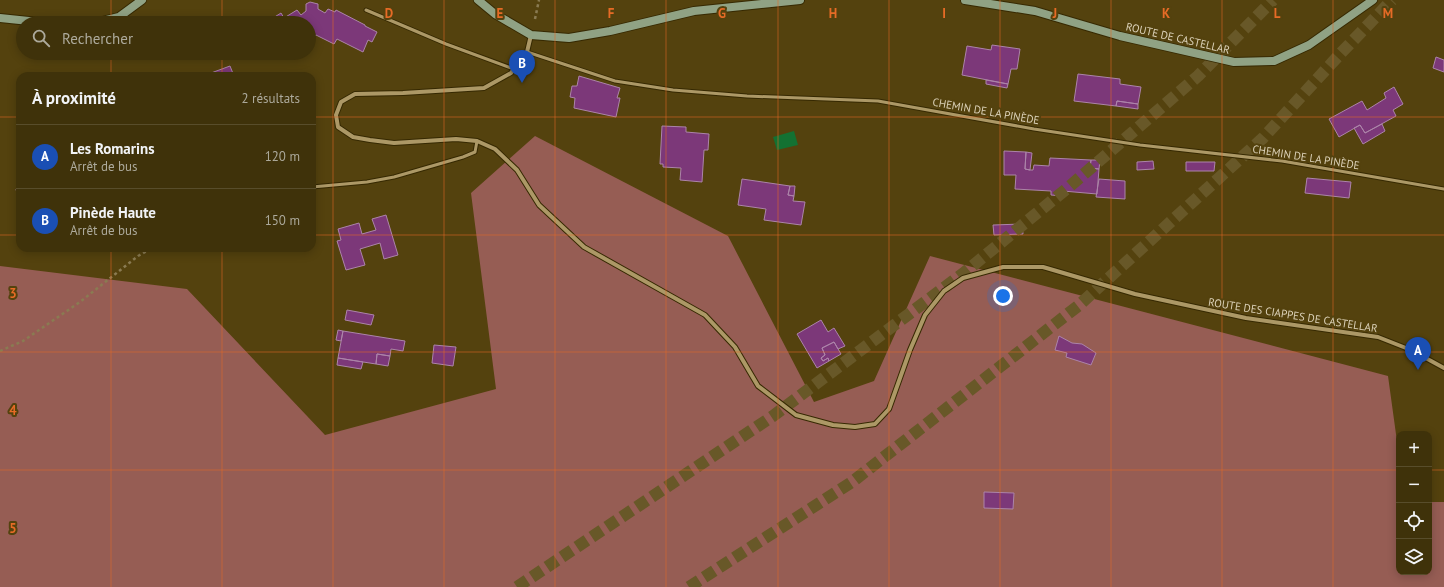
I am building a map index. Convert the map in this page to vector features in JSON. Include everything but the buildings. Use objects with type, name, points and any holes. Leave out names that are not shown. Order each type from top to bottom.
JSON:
[{"type":"street","points":[[120,16],[142,0]]},
{"type":"street","points":[[478,0],[495,14],[531,35],[569,38],[610,31],[694,11],[800,0]]},
{"type":"street","name":"ROUTE DE CASTELLAR","points":[[965,0],[1035,11],[1120,36],[1234,62],[1274,61],[1309,45],[1373,0]]},
{"type":"street","points":[[0,18],[16,20]]},
{"type":"street","name":"ROUTE DES CIAPPES DE CASTELLAR","points":[[531,35],[527,52],[511,73],[484,88],[403,93],[355,94],[341,102],[336,115],[338,127],[353,137],[394,143],[456,139],[478,141],[496,149],[517,170],[539,205],[584,247],[705,315],[735,347],[758,386],[796,415],[833,425],[854,427],[876,424],[889,409],[910,350],[925,315],[944,292],[964,278],[1002,267],[1043,268],[1135,294],[1246,318],[1378,337],[1411,350],[1444,368]]},
{"type":"lane","points":[[366,10],[446,44],[514,69]]},
{"type":"lane","name":"CHEMIN DE LA PINÈDE","points":[[527,52],[615,81],[673,90],[747,96],[878,101],[1034,129],[1140,145],[1282,161],[1444,189]]},
{"type":"lane","points":[[316,187],[366,182],[401,175],[464,157],[475,152],[478,141]]},
{"type":"path","points":[[0,351],[23,341],[80,302],[145,252]]},
{"type":"shaded area","points":[[794,131],[798,145],[777,150],[773,137]]},
{"type":"shaded area","points":[[535,136],[728,236],[814,402],[874,381],[930,256],[1388,376],[1396,434],[1396,575],[1432,575],[1432,502],[1444,502],[1444,587],[0,587],[0,266],[187,289],[325,435],[496,389],[471,193]]},
{"type":"tunnel","points":[[517,587],[773,416],[965,272],[1070,186],[1198,76],[1273,0]]},
{"type":"tunnel","points":[[689,587],[852,482],[1078,306],[1263,138],[1392,0]]},
{"type":"place","name":"Pinède Haute","points":[[522,83]]},
{"type":"place","name":"Les Romarins","points":[[1418,370]]}]
